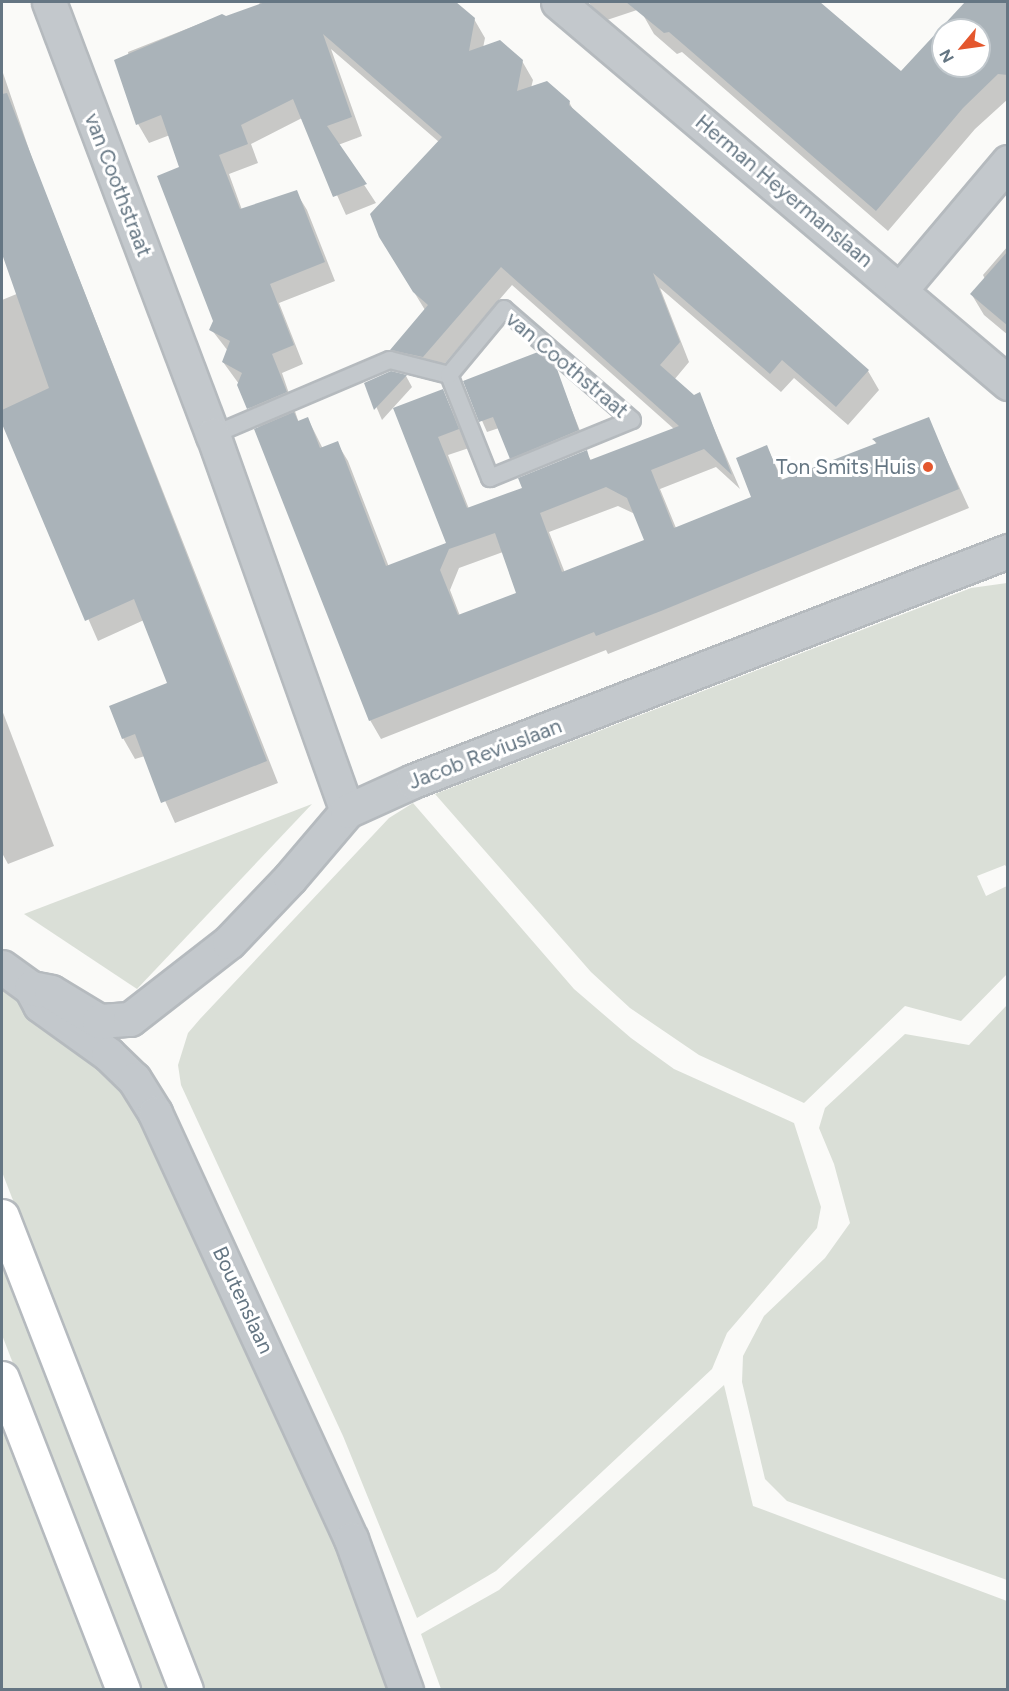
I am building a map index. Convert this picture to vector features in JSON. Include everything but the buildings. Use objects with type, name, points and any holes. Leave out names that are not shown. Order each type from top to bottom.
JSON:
[{"type":"main road","points":[[2,1216],[186,1689]]},
{"type":"main road","points":[[2,1378],[123,1689]]},
{"type":"street","name":"van Coothstraat","points":[[49,2],[213,435],[347,811]]},
{"type":"street","name":"Herman Heyermanslaan","points":[[558,2],[901,289],[1008,383]]},
{"type":"street","points":[[901,289],[1008,162]]},
{"type":"street","name":"Jacob Reviuslaan","points":[[31,988],[51,992],[99,1021],[116,1023],[144,1011],[186,973],[229,942],[290,878],[347,811],[412,781],[1008,551]]},
{"type":"street","name":"Boutenslaan","points":[[2,967],[31,988],[40,1005],[108,1054],[134,1079],[173,1147],[321,1469],[351,1539],[406,1689]]},
{"type":"lane","name":"van Coothstraat","points":[[504,309],[632,420],[490,478],[449,375],[504,309]]},
{"type":"lane","points":[[213,435],[390,360],[449,375]]},
{"type":"shaded area","points":[[1007,583],[1007,868],[1005,865],[977,876],[986,896],[1007,886],[1007,974],[961,1021],[905,1006],[804,1103],[699,1055],[630,1008],[591,972],[435,794],[971,588]]},
{"type":"shaded area","points":[[413,803],[574,989],[631,1038],[674,1069],[794,1123],[821,1207],[817,1228],[727,1333],[712,1369],[496,1571],[417,1618],[343,1436],[181,1085],[178,1065],[188,1033],[200,1019],[389,818]]},
{"type":"shaded area","points":[[312,804],[137,989],[24,914]]},
{"type":"shaded area","points":[[2,988],[102,1060],[131,1093],[304,1460],[392,1689],[203,1689],[2,1172]]},
{"type":"shaded area","points":[[1007,1005],[1007,1580],[787,1501],[765,1479],[742,1382],[743,1356],[764,1316],[825,1258],[850,1223],[834,1164],[819,1128],[825,1108],[905,1034],[969,1045]]},
{"type":"shaded area","points":[[2,1264],[167,1689],[139,1689],[2,1335]]},
{"type":"shaded area","points":[[724,1385],[753,1506],[1007,1601],[1007,1689],[441,1689],[421,1634],[499,1590]]},
{"type":"shaded area","points":[[2,1425],[105,1689],[2,1689]]},
{"type":"place","name":"Ton Smits Huis","points":[[928,467]]}]
